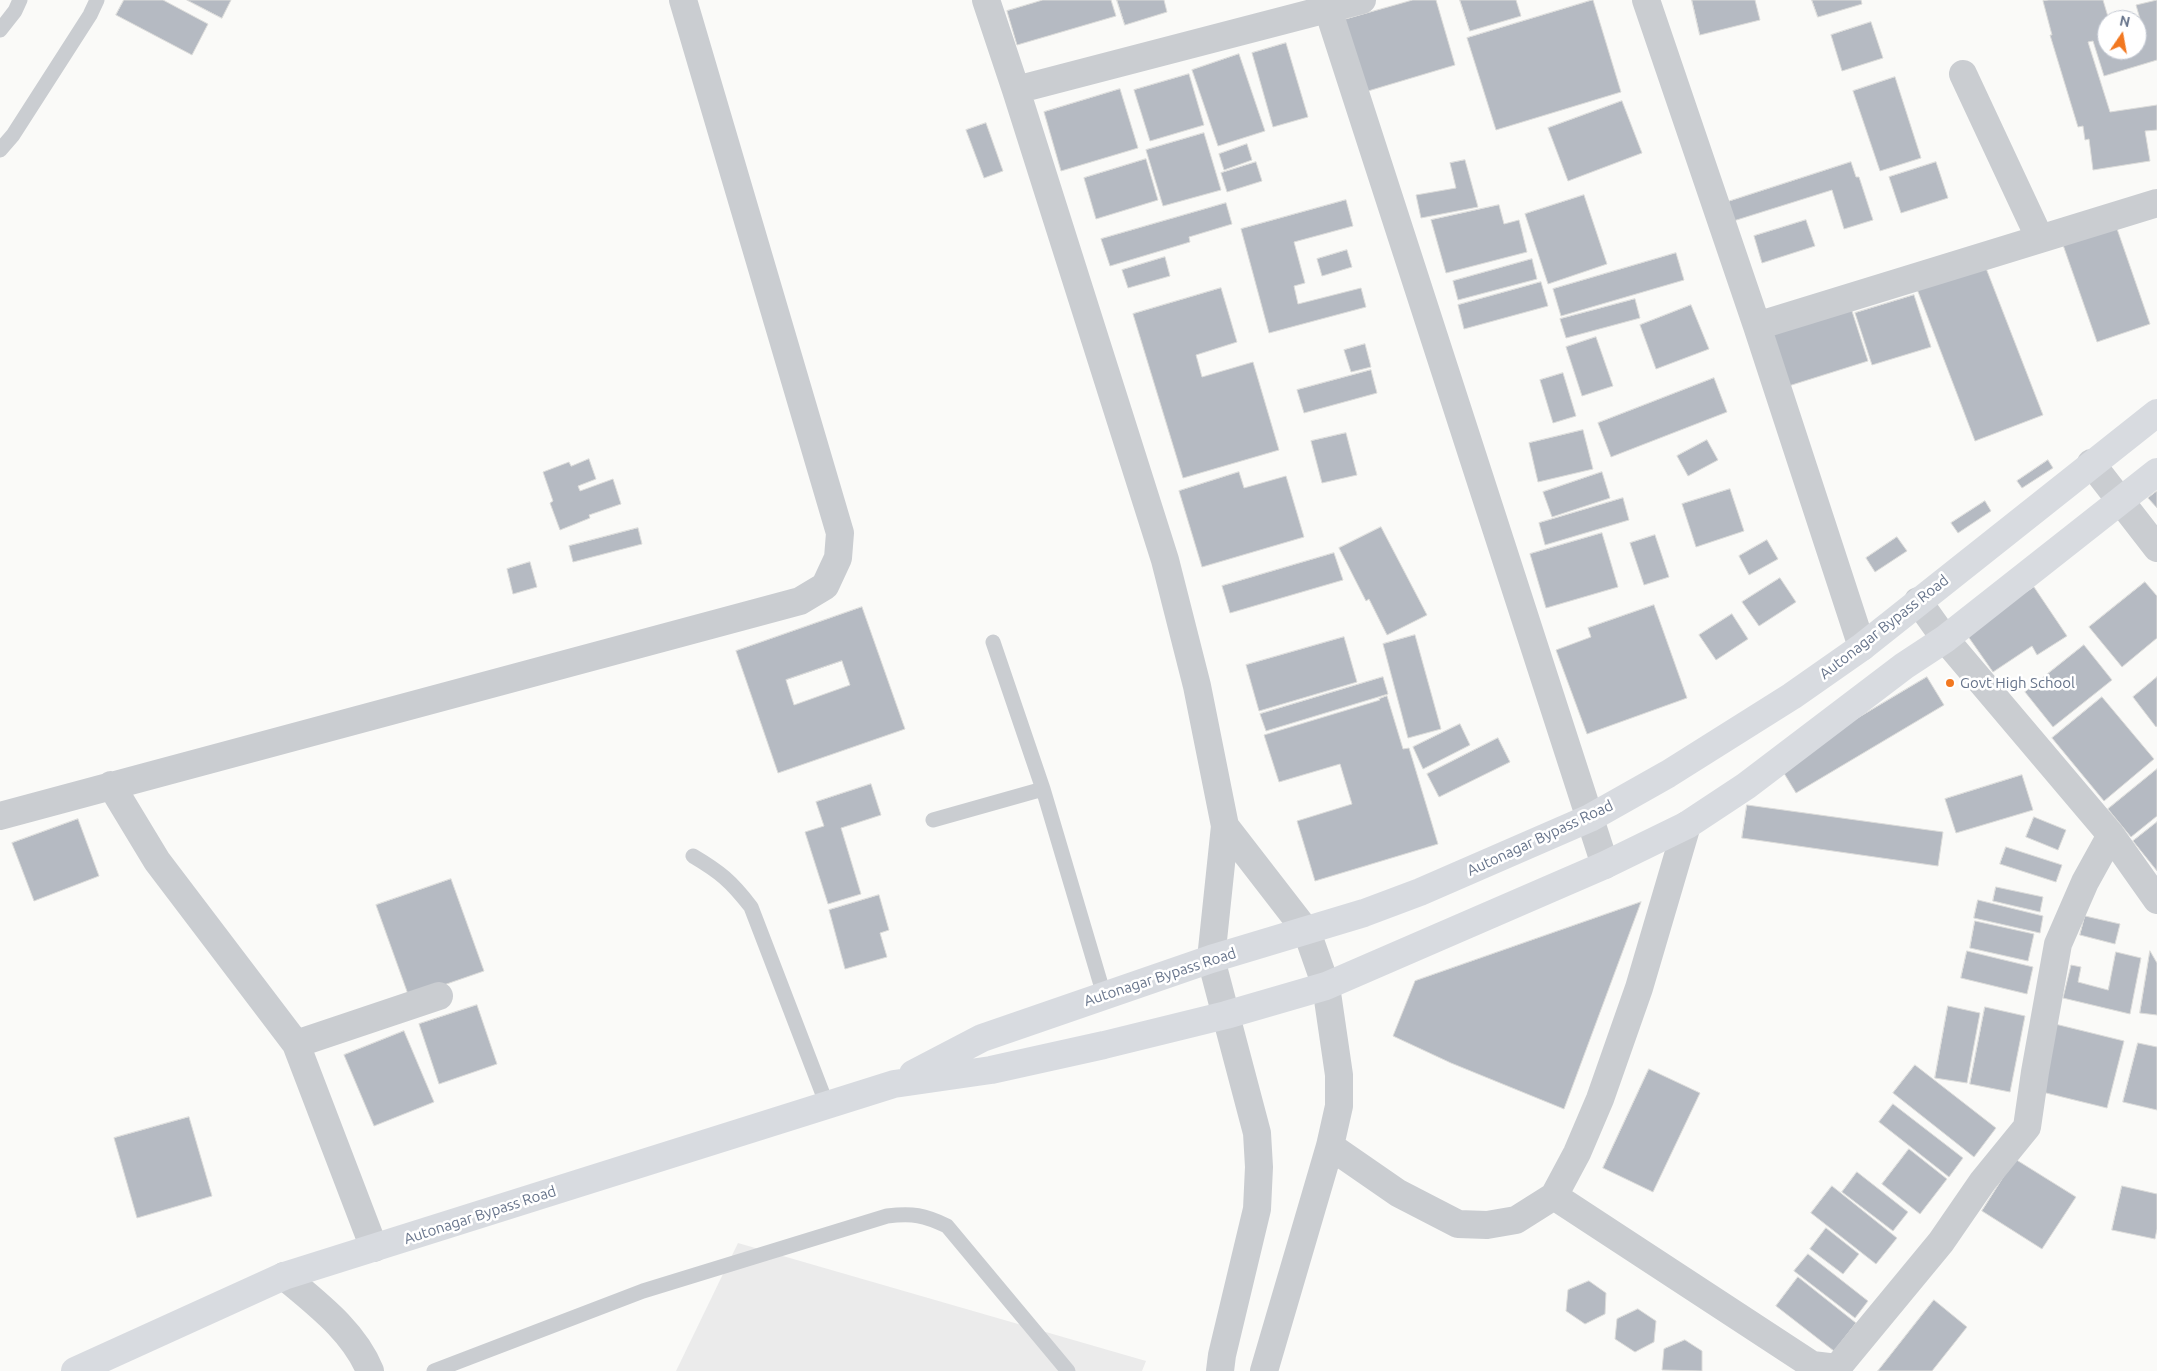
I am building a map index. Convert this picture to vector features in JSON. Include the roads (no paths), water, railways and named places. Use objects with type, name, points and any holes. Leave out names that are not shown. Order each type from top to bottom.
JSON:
[{"type":"main road","name":"Autonagar Bypass Road","points":[[894,1084],[982,1038],[1211,959],[1307,932],[1420,892],[1590,818],[1693,758],[1792,696],[1862,647],[2091,463],[2157,413]]},
{"type":"main road","name":"Autonagar Bypass Road","points":[[75,1371],[284,1276],[894,1084],[991,1070],[1226,1015],[1326,986],[1604,865],[1688,825],[1746,786],[1904,666],[1945,639],[2157,472]]},
{"type":"street","points":[[0,816],[800,601],[825,586],[838,558],[840,533],[683,0]]},
{"type":"street","points":[[986,0],[1165,560],[1197,686],[1225,826],[1211,959],[1257,1133],[1259,1168],[1257,1210],[1222,1355],[1220,1371]]},
{"type":"street","points":[[1016,90],[1326,4],[1362,0]]},
{"type":"street","points":[[1646,0],[1757,326],[1862,647]]},
{"type":"street","points":[[1326,4],[1604,865]]},
{"type":"street","points":[[1963,74],[2040,239]]},
{"type":"street","points":[[1757,326],[2157,203]]},
{"type":"street","points":[[2091,463],[2157,548]]},
{"type":"street","points":[[1918,601],[1945,639],[2111,835],[2157,900]]},
{"type":"street","points":[[111,785],[157,861],[296,1044],[374,1248]]},
{"type":"street","points":[[1330,1146],[1398,1193],[1458,1224],[1487,1225],[1516,1220],[1554,1196],[1577,1153],[1600,1099],[1639,988],[1688,825]]},
{"type":"street","points":[[1225,826],[1307,932],[1326,986],[1339,1075],[1338,1106],[1330,1146],[1264,1371]]},
{"type":"street","points":[[1554,1196],[1812,1365],[1837,1368],[1941,1242],[1983,1181],[2027,1126],[2058,944],[2085,882],[2111,835]]},
{"type":"street","points":[[296,1044],[439,996]]},
{"type":"street","points":[[284,1276],[328,1312],[364,1356],[370,1371]]},
{"type":"lane","points":[[0,30],[15,11],[20,0]]},
{"type":"lane","points":[[0,150],[13,135],[90,15],[97,0]]},
{"type":"lane","points":[[993,642],[1043,789],[1104,995]]},
{"type":"lane","points":[[934,820],[1043,789]]},
{"type":"lane","points":[[693,856],[734,884],[751,907],[827,1105]]},
{"type":"lane","points":[[434,1371],[643,1291],[887,1216],[908,1213],[924,1216],[947,1226],[1068,1371]]},
{"type":"place","name":"Govt High School","points":[[1950,683]]}]
